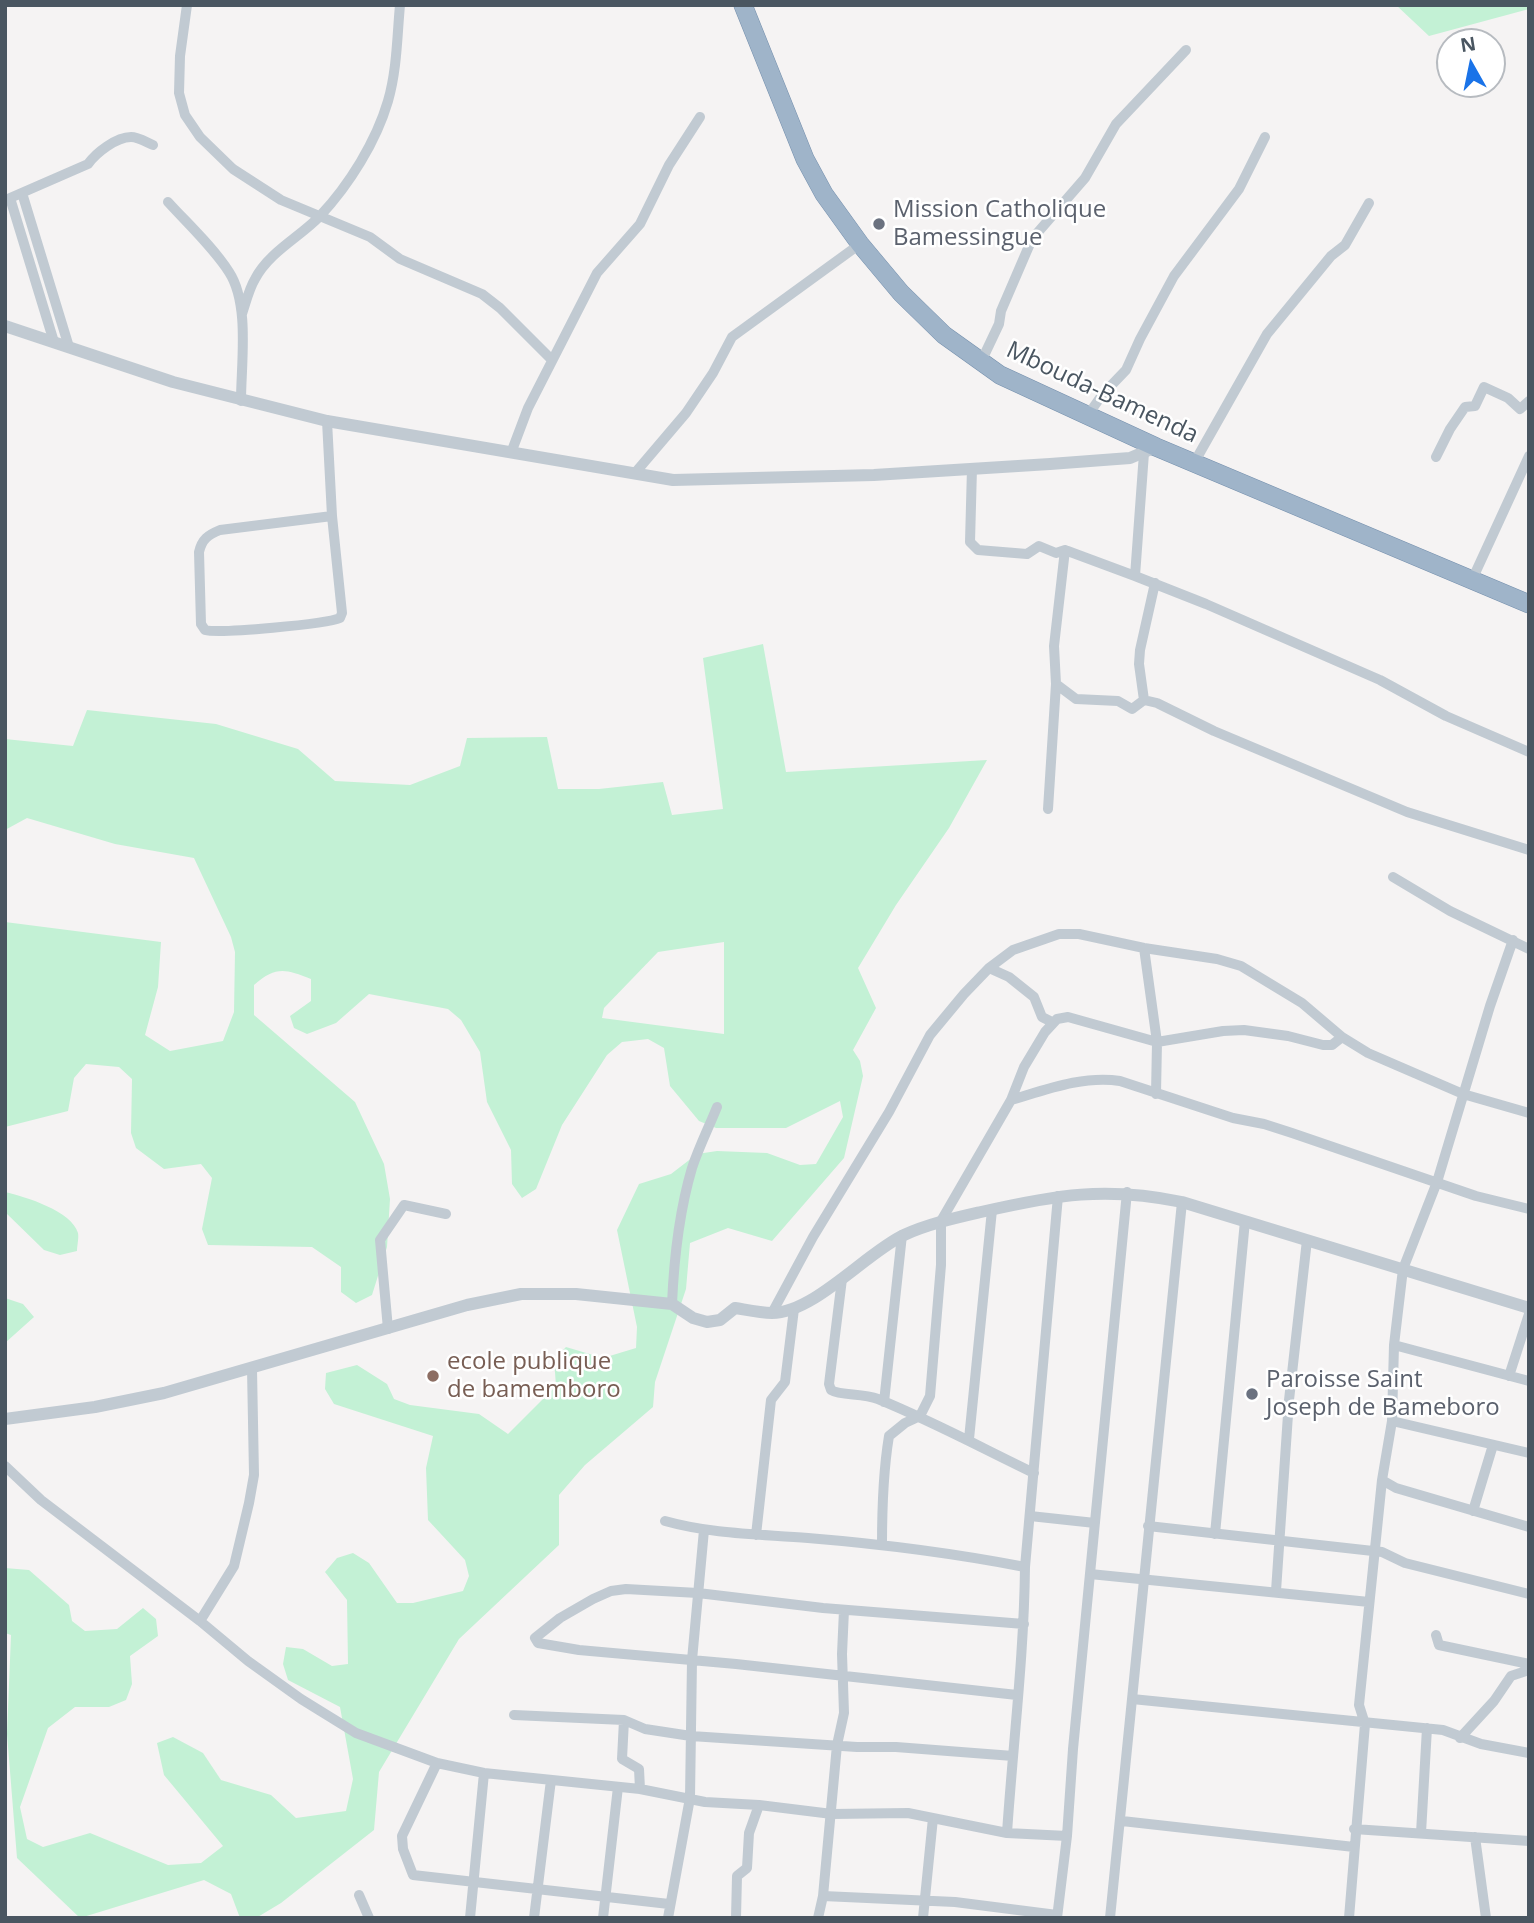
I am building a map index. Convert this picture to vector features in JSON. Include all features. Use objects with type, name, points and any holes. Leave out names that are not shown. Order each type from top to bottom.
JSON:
[{"type":"highway","name":"Mbouda-Bamenda","points":[[743,5],[805,159],[824,194],[860,244],[913,305],[944,335],[1000,375],[1088,415],[1150,450],[1194,463],[1529,604]]},
{"type":"street","points":[[187,5],[180,56],[179,93],[185,115],[200,137],[233,169],[281,200],[370,237],[400,259],[482,294],[500,308],[552,360]]},
{"type":"street","points":[[242,314],[255,277],[274,256],[320,216],[369,147],[387,102],[394,69],[400,5]]},
{"type":"street","points":[[981,362],[1032,239],[1085,178],[1116,124],[1186,50]]},
{"type":"street","points":[[512,453],[528,408],[597,273],[640,224],[669,165],[700,117]]},
{"type":"street","points":[[54,342],[10,199],[88,164],[95,154],[123,138],[135,137],[153,145]]},
{"type":"street","points":[[1088,415],[1102,395],[1126,370],[1174,276],[1239,189],[1265,137]]},
{"type":"street","points":[[22,193],[69,347]]},
{"type":"street","points":[[168,202],[229,273],[237,292],[242,314],[241,401]]},
{"type":"street","points":[[1194,463],[1268,334],[1331,256],[1345,246],[1369,203]]},
{"type":"street","points":[[635,472],[687,413],[732,337],[860,244]]},
{"type":"street","points":[[5,326],[133,370],[241,401],[327,421],[673,480],[874,475],[1130,458],[1150,450],[1135,576]]},
{"type":"street","points":[[1436,457],[1465,407],[1475,406],[1484,387],[1508,398],[1520,409],[1529,401]]},
{"type":"street","points":[[327,421],[332,516],[342,613],[340,618],[237,631],[214,633],[205,630],[201,624],[198,552],[208,535],[220,530],[332,516]]},
{"type":"street","points":[[1472,580],[1529,456]]},
{"type":"street","points":[[972,468],[970,542],[978,550],[1008,554],[1027,554],[1039,546],[1056,553],[1065,550],[1155,583],[1380,680],[1446,716],[1529,752]]},
{"type":"street","points":[[1048,809],[1056,684],[1054,646],[1065,550]]},
{"type":"street","points":[[1144,700],[1139,664],[1155,583]]},
{"type":"street","points":[[1056,684],[1076,699],[1118,702],[1132,709],[1144,700],[1157,703],[1214,731],[1406,812],[1529,850]]},
{"type":"street","points":[[1393,877],[1450,911],[1529,949]]},
{"type":"street","points":[[772,1313],[813,1237],[889,1112],[930,1035],[989,968],[1013,950],[1059,934],[1079,934],[1241,965],[1302,1003],[1342,1037],[1381,1060],[1463,1094],[1529,1113]]},
{"type":"street","points":[[1349,1918],[1354,1829],[1365,1724],[1359,1705],[1382,1480],[1392,1421],[1394,1345],[1403,1269],[1437,1182],[1513,940]]},
{"type":"street","points":[[1144,948],[1157,1042],[1156,1094]]},
{"type":"street","points":[[989,968],[1009,978],[1034,997],[1042,1017],[1052,1022]]},
{"type":"street","points":[[882,1545],[882,1507],[889,1436],[905,1423],[920,1416],[930,1396],[941,1265],[941,1222],[1011,1100],[1024,1067],[1052,1022],[1062,1017],[1074,1018],[1157,1042],[1244,1030],[1288,1036],[1323,1045],[1332,1045],[1342,1037]]},
{"type":"street","points":[[1011,1100],[1095,1080],[1120,1082],[1233,1118],[1264,1124],[1476,1196],[1529,1209]]},
{"type":"street","points":[[672,1304],[676,1247],[685,1200],[693,1167],[717,1107]]},
{"type":"street","points":[[5,1419],[133,1400],[252,1369],[467,1305],[520,1294],[576,1294],[672,1304],[693,1318],[707,1322],[720,1320],[735,1308],[772,1313],[794,1309],[902,1236],[941,1222],[992,1210],[1058,1196],[1094,1192],[1128,1192],[1182,1202],[1529,1308]]},
{"type":"street","points":[[823,1896],[955,1902],[1057,1917],[1128,1192]]},
{"type":"street","points":[[1007,1833],[1024,1624],[1025,1567],[1058,1196]]},
{"type":"street","points":[[1111,1918],[1182,1202]]},
{"type":"street","points":[[388,1329],[380,1240],[404,1205],[446,1214]]},
{"type":"street","points":[[969,1439],[992,1210]]},
{"type":"street","points":[[1215,1534],[1245,1221]]},
{"type":"street","points":[[884,1402],[902,1236]]},
{"type":"street","points":[[1276,1591],[1289,1400],[1307,1240]]},
{"type":"street","points":[[842,1279],[830,1388],[836,1393],[858,1393],[920,1416],[1034,1473]]},
{"type":"street","points":[[756,1535],[771,1400],[785,1382],[794,1309]]},
{"type":"street","points":[[1509,1376],[1529,1314]]},
{"type":"street","points":[[1394,1345],[1529,1381]]},
{"type":"street","points":[[200,1621],[234,1566],[249,1503],[254,1475],[252,1369]]},
{"type":"street","points":[[1392,1421],[1529,1453]]},
{"type":"street","points":[[1473,1511],[1493,1445]]},
{"type":"street","points":[[5,1466],[41,1500],[274,1681],[339,1723],[378,1742],[437,1763],[484,1773],[640,1789],[705,1802],[832,1814],[908,1813],[1007,1833],[1067,1836]]},
{"type":"street","points":[[1382,1480],[1396,1488],[1529,1527]]},
{"type":"street","points":[[1031,1516],[1094,1523]]},
{"type":"street","points":[[664,1521],[704,1530],[882,1545],[1025,1567]]},
{"type":"street","points":[[1148,1526],[1382,1552],[1405,1563],[1529,1594]]},
{"type":"street","points":[[668,1918],[690,1798],[692,1660],[704,1530]]},
{"type":"street","points":[[1090,1574],[1369,1602]]},
{"type":"street","points":[[1017,1695],[579,1650],[538,1643],[535,1638],[574,1609],[611,1591],[636,1589],[1024,1624]]},
{"type":"street","points":[[818,1918],[823,1896],[837,1745],[844,1713],[844,1609]]},
{"type":"street","points":[[1436,1635],[1439,1645],[1529,1664]]},
{"type":"street","points":[[1460,1738],[1494,1701],[1511,1676],[1529,1670]]},
{"type":"street","points":[[1132,1699],[1443,1730],[1460,1738],[1529,1753]]},
{"type":"street","points":[[514,1715],[624,1720],[645,1729],[691,1736],[1013,1756]]},
{"type":"street","points":[[624,1720],[621,1756],[639,1769],[640,1789]]},
{"type":"street","points":[[1420,1833],[1427,1728]]},
{"type":"street","points":[[437,1763],[402,1836],[403,1849],[413,1875],[669,1904]]},
{"type":"street","points":[[470,1918],[484,1773]]},
{"type":"street","points":[[534,1918],[551,1780]]},
{"type":"street","points":[[603,1918],[618,1787]]},
{"type":"street","points":[[736,1918],[737,1876],[747,1868],[749,1833],[759,1805]]},
{"type":"street","points":[[923,1918],[933,1818]]},
{"type":"street","points":[[1122,1821],[1354,1847]]},
{"type":"street","points":[[1354,1829],[1529,1841]]},
{"type":"street","points":[[1475,1837],[1486,1918]]},
{"type":"street","points":[[359,1895],[369,1918]]},
{"type":"green space","points":[[1396,5],[1529,5],[1529,9],[1459,28],[1436,28],[1436,34],[1429,36]]},
{"type":"green space","points":[[763,644],[786,772],[987,760],[949,828],[896,905],[858,968],[876,1008],[853,1050],[860,1061],[863,1076],[844,1158],[772,1241],[728,1228],[690,1243],[686,1289],[655,1382],[653,1407],[585,1465],[559,1495],[559,1545],[459,1639],[379,1772],[374,1830],[281,1903],[256,1918],[240,1918],[231,1894],[204,1880],[80,1918],[17,1858],[7,1734],[11,1635],[5,1633],[5,1568],[29,1570],[69,1605],[72,1621],[85,1631],[117,1629],[143,1608],[156,1619],[158,1636],[130,1656],[132,1684],[126,1700],[109,1707],[75,1707],[48,1728],[20,1807],[27,1839],[43,1847],[90,1833],[168,1865],[201,1863],[223,1846],[164,1775],[157,1743],[173,1737],[203,1753],[221,1780],[271,1795],[296,1818],[346,1811],[353,1779],[340,1707],[288,1680],[283,1664],[286,1647],[303,1649],[332,1666],[348,1664],[347,1600],[325,1572],[337,1558],[353,1553],[369,1563],[397,1603],[413,1603],[463,1591],[469,1576],[465,1560],[428,1520],[426,1468],[433,1436],[334,1404],[325,1389],[326,1373],[357,1365],[387,1384],[394,1399],[410,1405],[479,1414],[508,1434],[556,1386],[554,1359],[566,1347],[603,1358],[636,1348],[637,1327],[617,1230],[639,1184],[671,1174],[697,1154],[717,1151],[767,1153],[800,1165],[816,1164],[843,1117],[840,1101],[786,1128],[716,1128],[699,1121],[670,1086],[664,1048],[648,1039],[622,1042],[607,1055],[562,1125],[536,1189],[522,1198],[512,1184],[511,1150],[487,1102],[480,1052],[461,1020],[448,1009],[369,994],[336,1023],[307,1034],[294,1028],[290,1016],[311,1001],[311,979],[287,971],[275,972],[254,985],[254,1015],[355,1102],[384,1164],[390,1199],[387,1247],[372,1295],[356,1303],[341,1292],[341,1267],[312,1247],[208,1245],[202,1229],[212,1178],[201,1164],[164,1169],[136,1148],[131,1133],[132,1079],[119,1067],[86,1064],[74,1078],[68,1111],[5,1127],[5,922],[161,942],[158,987],[145,1035],[170,1051],[223,1041],[234,1012],[235,952],[231,937],[194,858],[115,844],[27,818],[5,830],[5,739],[73,746],[87,710],[216,724],[298,749],[335,781],[410,785],[460,766],[467,738],[547,737],[558,789],[599,789],[663,782],[672,815],[723,809],[703,658]],"holes":[[[724,942],[724,1034],[602,1018],[604,1008],[658,952]]]},
{"type":"green space","points":[[5,1192],[47,1206],[67,1218],[78,1233],[77,1251],[60,1255],[44,1250],[5,1212]]},
{"type":"green space","points":[[5,1298],[23,1304],[34,1317],[5,1343]]},
{"type":"place","name":"Mission Catholique Bamessingue","points":[[879,224]]},
{"type":"place","name":"ecole publique de bamemboro","points":[[433,1376]]},
{"type":"place","name":"Paroisse Saint Joseph de Bameboro","points":[[1252,1394]]}]
